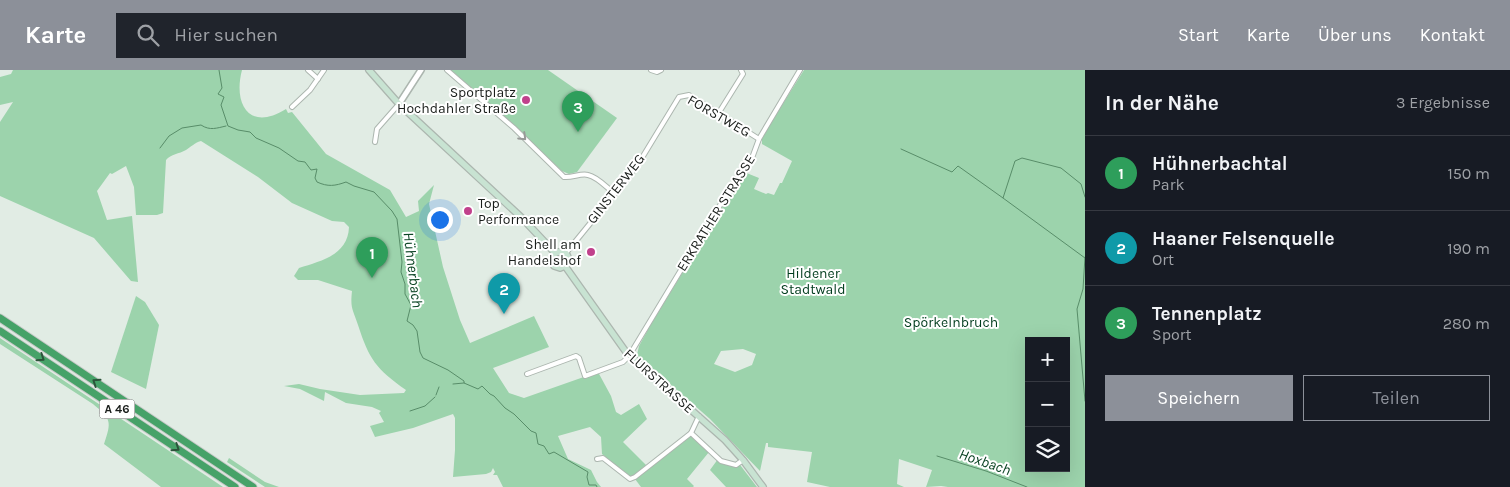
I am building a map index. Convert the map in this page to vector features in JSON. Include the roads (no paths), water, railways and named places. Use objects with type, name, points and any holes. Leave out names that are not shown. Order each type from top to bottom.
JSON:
[{"type":"highway","name":"A 46","points":[[0,318],[253,487]]},
{"type":"highway","name":"A 46","points":[[0,330],[235,487]]},
{"type":"main road","points":[[368,70],[399,104],[522,218],[555,253]]},
{"type":"main road","points":[[560,251],[566,253],[569,259],[565,266],[560,268],[554,266],[551,260],[555,253],[560,251]]},
{"type":"main road","name":"FLURSTRASSE","points":[[565,266],[620,346],[725,440],[763,487]]},
{"type":"street","points":[[308,70],[318,79]]},
{"type":"street","points":[[292,107],[302,99],[324,70]]},
{"type":"street","points":[[375,142],[377,129],[399,104],[421,70]]},
{"type":"street","points":[[447,70],[514,128],[564,177],[588,175],[615,194]]},
{"type":"street","points":[[651,70],[657,72],[660,70]]},
{"type":"street","points":[[718,114],[743,74],[742,70]]},
{"type":"street","name":"ERKRATHER STRASSE","points":[[630,356],[722,202],[752,158],[759,139],[800,70]]},
{"type":"street","name":"FORSTWEG","points":[[679,97],[689,94],[759,139]]},
{"type":"street","name":"GINSTERWEG","points":[[566,253],[637,166],[679,97]]},
{"type":"street","points":[[528,374],[576,356],[579,358],[585,376],[623,362],[630,356]]},
{"type":"street","points":[[597,460],[603,458],[630,479],[635,477],[691,433],[699,416]]},
{"type":"street","points":[[691,433],[721,461],[736,465],[743,460]]},
{"type":"waterway","name":"Hühnerbach","points":[[219,70],[222,88],[218,94],[224,97],[221,105],[228,126],[250,132],[256,138],[279,148],[298,161],[305,162],[311,170],[317,169],[315,178],[317,182],[325,185],[346,182],[374,192],[392,211],[397,219],[402,262],[401,272],[405,284],[405,294],[411,305],[407,321],[417,331],[420,352],[423,358],[448,370],[464,381],[464,383],[478,389],[482,386],[531,431],[536,433],[538,444],[544,446],[549,454],[554,452],[588,472],[589,485],[596,485],[597,487]]},
{"type":"waterway","points":[[160,148],[169,136],[182,128],[201,125],[210,128],[226,126]]},
{"type":"waterway","points":[[901,149],[952,172],[958,166],[1003,198],[1015,161],[1022,158],[1061,168],[1081,184],[1085,197]]},
{"type":"waterway","points":[[1003,198],[1085,258]]},
{"type":"waterway","points":[[1085,257],[1083,289],[1077,309],[1085,401]]},
{"type":"waterway","points":[[453,384],[464,383]]},
{"type":"waterway","points":[[436,395],[439,387]]},
{"type":"waterway","points":[[410,411],[425,406],[435,397]]},
{"type":"waterway","name":"Hoxbach","points":[[937,456],[986,471],[1027,487]]},
{"type":"place","name":"Sportplatz Hochdahler Straße","points":[[526,100]]},
{"type":"place","name":"Tennenplatz","points":[[578,132]]},
{"type":"place","name":"Top Performance","points":[[468,211]]},
{"type":"place","name":"Shell am Handelshof","points":[[591,252]]},
{"type":"place","name":"Hühnerbachtal","points":[[372,278]]},
{"type":"place","name":"Haaner Felsenquelle","points":[[504,314]]},
{"type":"park label","name":"Hildener Stadtwald","points":[[813,282]]},
{"type":"park label","name":"Spörkelnbruch","points":[[951,322]]}]
